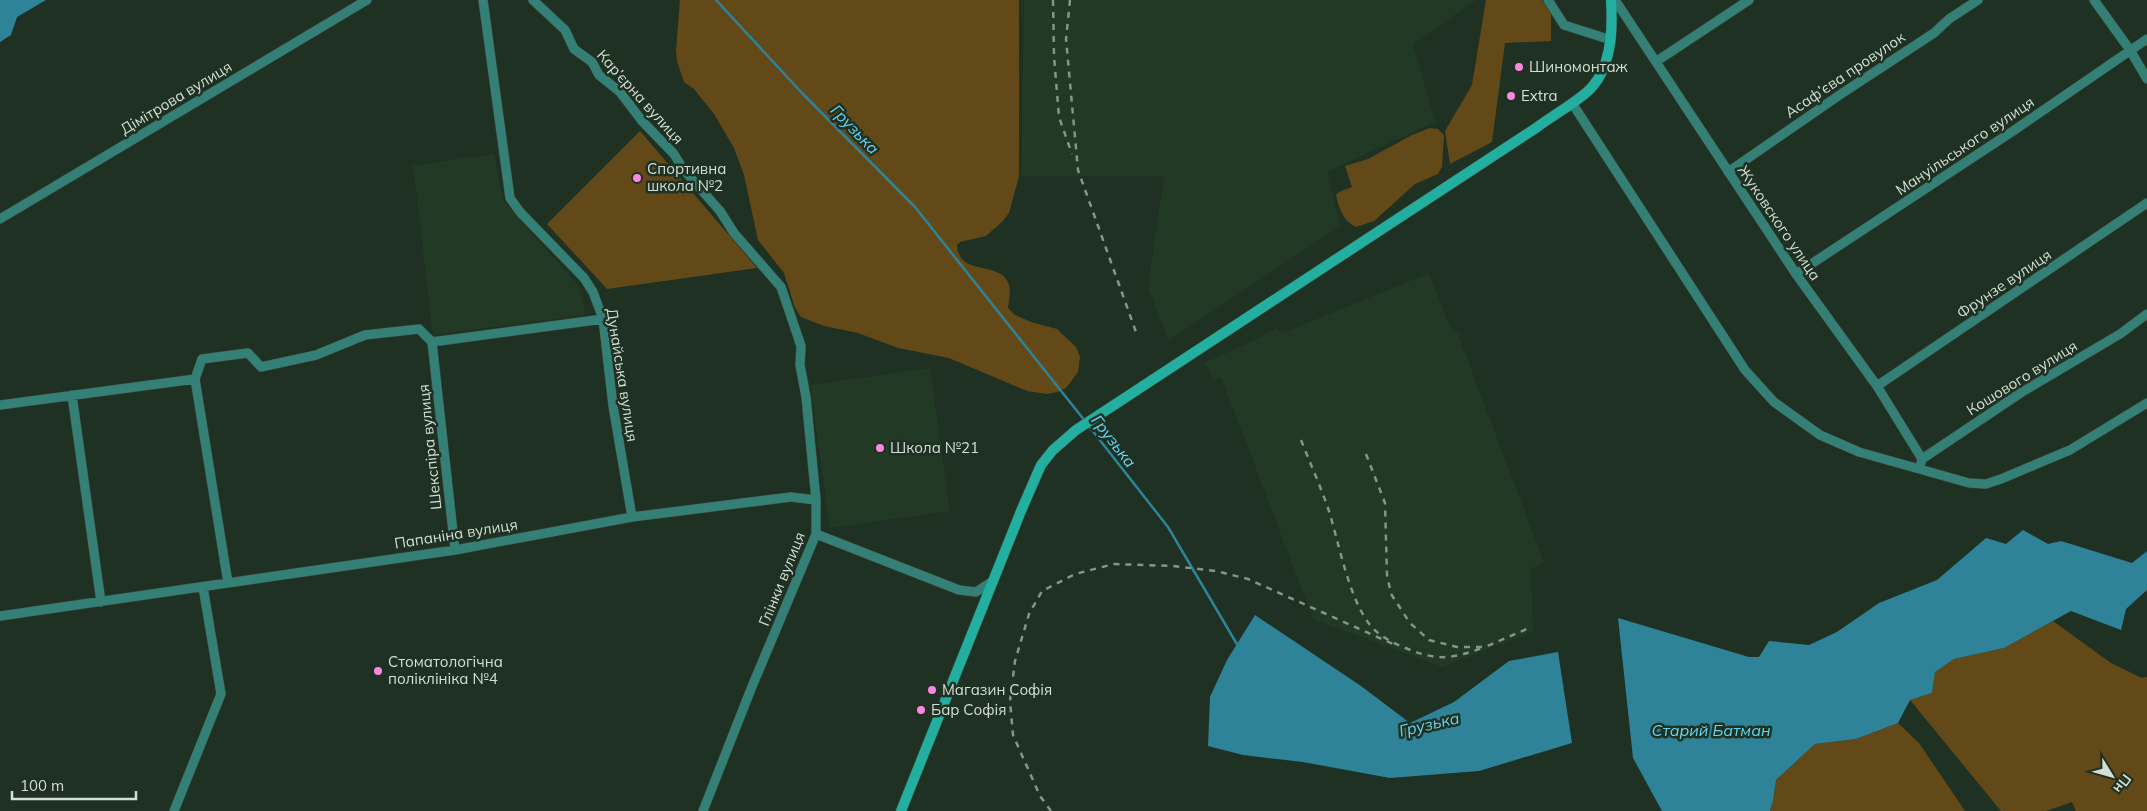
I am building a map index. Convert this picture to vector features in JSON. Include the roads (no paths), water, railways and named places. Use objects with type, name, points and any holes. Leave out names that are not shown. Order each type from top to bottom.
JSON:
[{"type":"street","name":"Дімітрова вулиця","points":[[0,219],[366,0]]},
{"type":"street","name":"Дунайська вулиця","points":[[483,0],[510,198],[520,212],[584,278],[593,292],[603,320],[613,406],[632,517]]},
{"type":"street","name":"Кар’єрна вулиця","points":[[532,0],[565,30],[574,49],[592,62],[599,75],[620,92],[642,121],[674,154],[683,169],[720,211],[734,233],[782,287]]},
{"type":"street","points":[[1548,0],[1564,25],[1611,40]]},
{"type":"street","points":[[901,811],[1041,466],[1052,450],[1076,430],[1588,91],[1606,60],[1611,40],[1611,0]]},
{"type":"street","name":"Жуковского улица","points":[[1615,0],[1657,60],[1796,274],[1877,386],[1922,459]]},
{"type":"street","points":[[1657,60],[1749,0]]},
{"type":"street","name":"Асаф’єва провулок","points":[[1728,172],[1934,33],[1950,19],[1978,0]]},
{"type":"street","points":[[2094,0],[2130,50],[2147,79]]},
{"type":"street","name":"Мануільського вулиця","points":[[1796,274],[2016,129],[2147,39]]},
{"type":"street","points":[[1572,103],[1745,370],[1774,402],[1820,435],[1859,452],[1970,483],[1986,484],[2070,450],[2147,403]]},
{"type":"street","name":"Фрунзе вулиця","points":[[1877,386],[2147,203]]},
{"type":"street","name":"Глінки вулиця","points":[[702,811],[816,534],[816,500],[806,396],[800,365],[801,346],[782,287]]},
{"type":"street","name":"Кошового вулиця","points":[[1922,459],[2022,392],[2120,334],[2147,314]]},
{"type":"street","points":[[228,583],[195,379],[202,359],[248,353],[261,367],[316,355],[365,335],[419,329],[432,342],[603,320]]},
{"type":"street","name":"Шекспіра вулиця","points":[[432,342],[455,550]]},
{"type":"street","points":[[0,406],[195,379]]},
{"type":"street","points":[[72,395],[101,602]]},
{"type":"street","points":[[1920,470],[1922,459]]},
{"type":"street","name":"Папаніна вулиця","points":[[0,616],[455,550],[632,517],[791,497],[816,500]]},
{"type":"street","points":[[816,534],[959,590],[976,592],[993,581]]},
{"type":"street","points":[[174,811],[221,694],[204,587]]},
{"type":"water","points":[[0,0],[46,0],[17,17],[11,35],[0,42]]},
{"type":"water","name":"Старий Батман","points":[[2023,530],[2048,544],[2061,541],[2132,563],[2147,551],[2147,590],[2126,609],[2121,630],[2071,611],[2004,648],[1954,659],[1935,672],[1932,693],[1910,700],[1898,723],[1856,739],[1815,744],[1776,780],[1770,811],[1662,811],[1633,758],[1618,618],[1749,657],[1759,657],[1769,641],[1809,645],[1837,632],[1879,603],[1937,580],[1986,538],[2006,544]]},
{"type":"water","points":[[1255,615],[1361,686],[1410,723],[1454,702],[1509,661],[1558,652],[1572,743],[1479,771],[1390,778],[1303,762],[1243,755],[1208,746],[1210,697],[1227,660]]},
{"type":"waterway","name":"Грузька","points":[[716,0],[802,93],[915,207],[1085,421]]},
{"type":"waterway","name":"Грузька","points":[[1088,425],[1168,527],[1238,646]]},
{"type":"railway","points":[[1053,0],[1054,56],[1059,117],[1072,154]]},
{"type":"railway","points":[[1070,0],[1066,39],[1078,170],[1136,332]]},
{"type":"railway","points":[[1301,440],[1328,508],[1350,585],[1362,613],[1370,625],[1383,637],[1408,649],[1429,656],[1455,656],[1485,647]]},
{"type":"railway","points":[[1366,454],[1385,503],[1387,575],[1391,594],[1410,623],[1429,640],[1457,647],[1485,647],[1529,628]]},
{"type":"railway","points":[[1051,811],[1040,796],[1013,735],[1010,701],[1015,661],[1029,614],[1042,591],[1075,574],[1114,564],[1173,566],[1216,571],[1248,579],[1393,644]]},
{"type":"place","name":"Шиномонтаж","points":[[1519,67]]},
{"type":"place","name":"Extra","points":[[1511,96]]},
{"type":"place","name":"Спортивна школа №2","points":[[637,178]]},
{"type":"place","name":"Школа №21","points":[[880,448]]},
{"type":"place","name":"Стоматологічна поліклініка №4","points":[[378,671]]},
{"type":"place","name":"Магазин Софія","points":[[932,690]]},
{"type":"place","name":"Бар Софія","points":[[921,710]]}]
